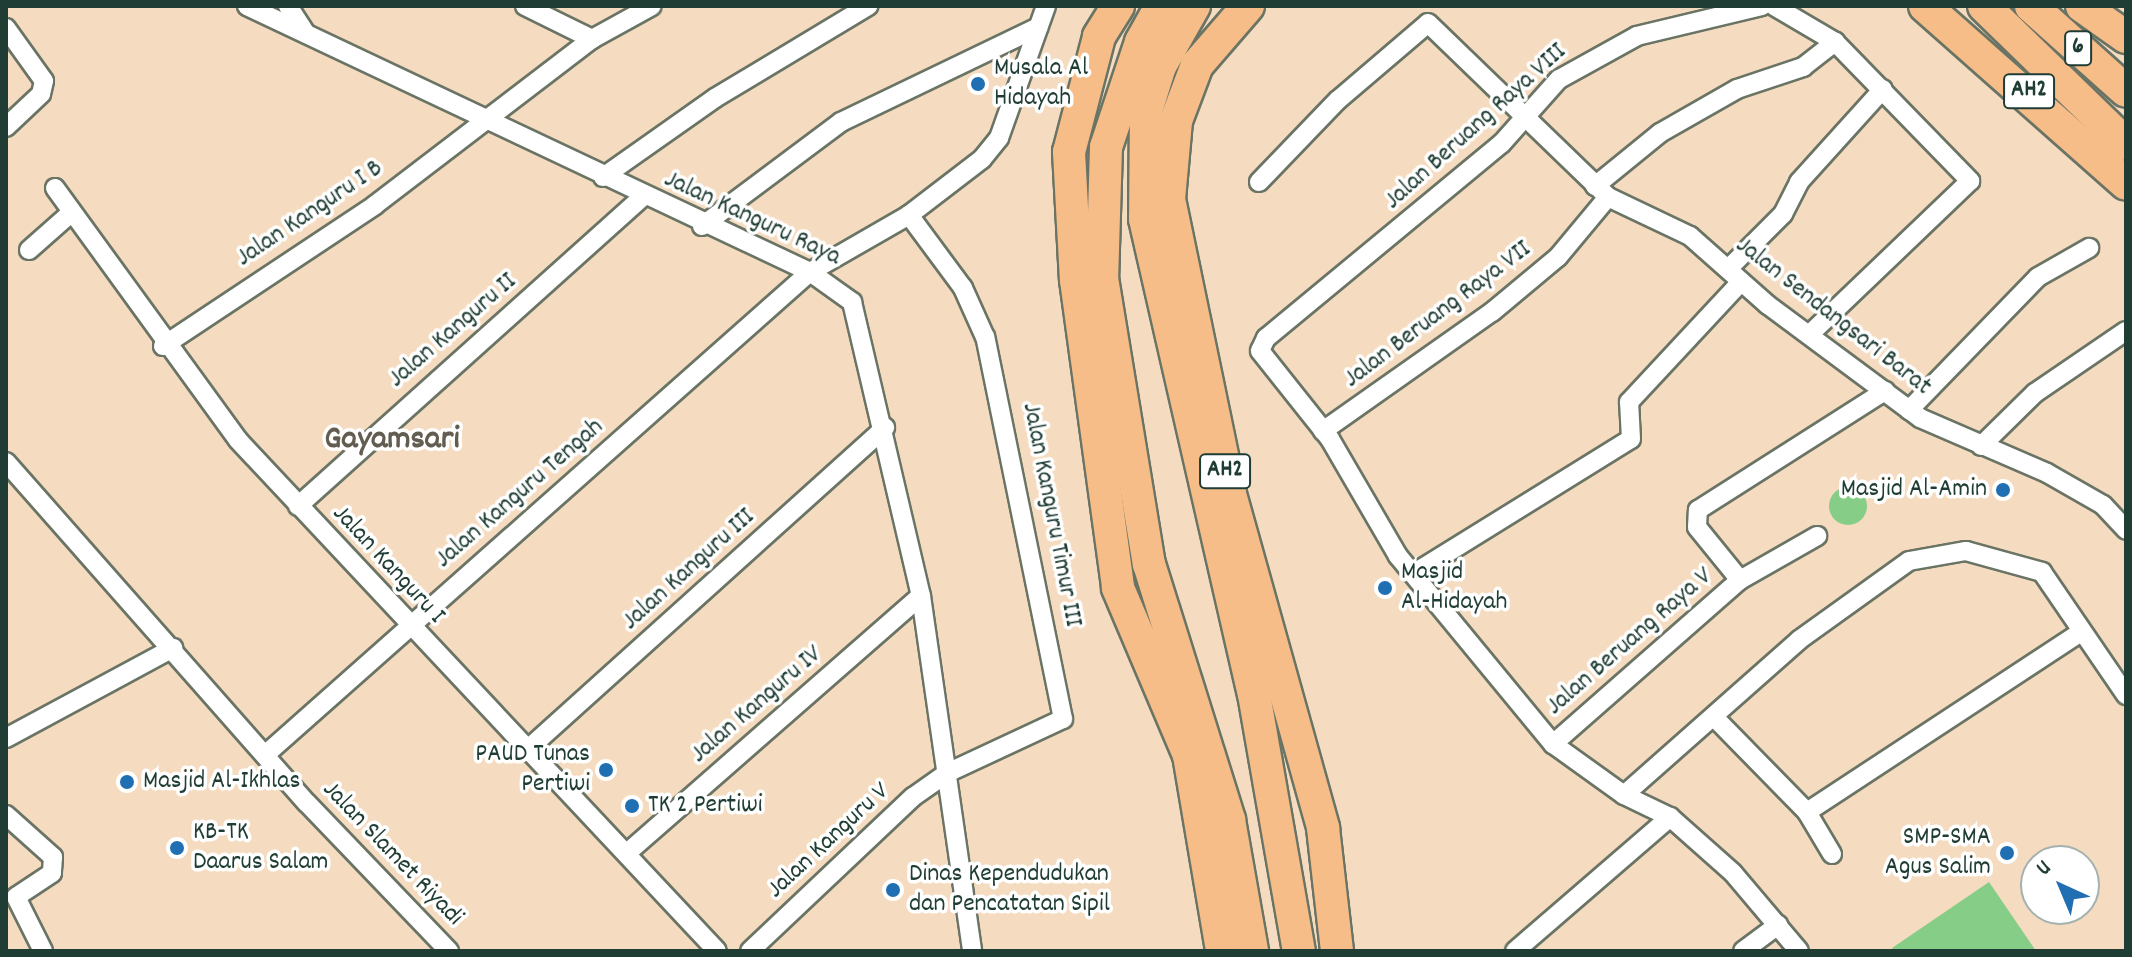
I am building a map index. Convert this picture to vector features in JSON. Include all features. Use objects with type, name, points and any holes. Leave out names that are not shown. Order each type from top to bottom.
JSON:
[{"type":"highway","points":[[1118,6],[1099,37],[1069,152],[1076,280],[1112,559],[1189,755],[1222,951]]},
{"type":"highway","points":[[1161,6],[1106,147],[1102,278],[1149,564],[1229,820],[1252,951]]},
{"type":"highway","name":"AH2","points":[[1194,6],[1160,66],[1146,111],[1145,219],[1254,694],[1299,951]]},
{"type":"highway","name":"AH2","points":[[1248,6],[1197,65],[1176,121],[1169,199],[1230,494],[1323,828],[1337,951]]},
{"type":"highway","name":"AH2","points":[[1925,6],[2126,184]]},
{"type":"highway","name":"6","points":[[1984,6],[2126,144]]},
{"type":"highway","name":"6","points":[[2031,6],[2126,91]]},
{"type":"highway","points":[[2082,6],[2126,37]]},
{"type":"street","name":"Jalan Kanguru Raya","points":[[247,6],[702,226],[837,286],[861,318],[921,596],[972,951]]},
{"type":"street","points":[[288,6],[306,34]]},
{"type":"street","points":[[525,6],[592,39]]},
{"type":"street","name":"Jalan Kanguru I B","points":[[163,346],[375,205],[481,119],[592,39],[652,6]]},
{"type":"street","points":[[603,177],[715,98],[868,6]]},
{"type":"street","name":"Jalan Kanguru Tengah","points":[[265,755],[810,272],[909,215],[992,149],[1046,6]]},
{"type":"street","name":"Jalan Beruang Raya VIII","points":[[1323,431],[1260,351],[1266,338],[1404,229],[1525,119],[1559,79],[1601,51],[1668,25],[1762,6]]},
{"type":"street","points":[[1774,6],[1835,42],[1883,89],[1970,184],[1810,334]]},
{"type":"street","name":"Jalan Sendangsari Barat","points":[[1259,182],[1422,23],[1601,192],[1659,216],[1909,410],[2120,509],[2126,530]]},
{"type":"street","points":[[702,226],[841,122],[1038,27]]},
{"type":"street","points":[[6,28],[44,81],[41,94],[6,127]]},
{"type":"street","name":"Jalan Beruang Raya VII","points":[[1323,431],[1492,312],[1558,257],[1601,192],[1660,133],[1737,89],[1803,67],[1835,42]]},
{"type":"street","points":[[1413,574],[1631,439],[1629,402],[1783,214],[1799,182],[1883,89]]},
{"type":"street","name":"Jalan Kanguru I","points":[[55,188],[163,346],[298,506],[717,951]]},
{"type":"street","name":"Jalan Kanguru II","points":[[298,506],[642,197]]},
{"type":"street","points":[[29,250],[72,212]]},
{"type":"street","name":"Jalan Kanguru Timur III","points":[[909,215],[963,288],[985,337],[1063,719],[947,773]]},
{"type":"street","points":[[1909,410],[2038,277],[2089,248]]},
{"type":"street","points":[[1981,446],[2035,393],[2126,331]]},
{"type":"street","name":"Jalan Beruang Raya V","points":[[1740,580],[1697,527],[1698,510],[1885,391]]},
{"type":"street","name":"Jalan Kanguru III","points":[[527,750],[885,428]]},
{"type":"street","points":[[1323,431],[1413,574],[1553,744],[1624,795],[1670,817],[1733,873],[1799,951]]},
{"type":"street","name":"Jalan Slamet Riyadi","points":[[6,462],[265,755],[449,951]]},
{"type":"street","name":"Jalan Beruang Raya V","points":[[1553,744],[1740,580],[1817,536]]},
{"type":"street","points":[[1624,795],[1799,640],[1909,561],[1966,551],[2042,572],[2080,633],[2126,695]]},
{"type":"street","name":"Jalan Kanguru IV","points":[[627,853],[921,596]]},
{"type":"street","points":[[1807,812],[2080,633]]},
{"type":"street","points":[[6,738],[173,648]]},
{"type":"street","points":[[1714,717],[1807,812],[1832,854]]},
{"type":"street","name":"Jalan Kanguru V","points":[[750,951],[885,820],[947,773]]},
{"type":"street","points":[[6,815],[47,847],[52,873],[16,897],[43,951]]},
{"type":"street","points":[[1515,951],[1670,817]]},
{"type":"street","points":[[1743,951],[1778,925]]},
{"type":"green space","points":[[1848,487],[1861,493],[1867,506],[1861,519],[1848,525],[1835,519],[1829,506],[1835,493]]},
{"type":"green space","points":[[1989,882],[2036,951],[1895,951],[1892,948]]},
{"type":"place","name":"Musala Al Hidayah","points":[[978,84]]},
{"type":"place","name":"Masjid Al-Amin","points":[[2003,490]]},
{"type":"place","name":"Masjid Al-Hidayah","points":[[1385,588]]},
{"type":"place","name":"PAUD Tunas Pertiwi","points":[[606,770]]},
{"type":"place","name":"Masjid Al-Ikhlas","points":[[127,782]]},
{"type":"place","name":"TK 2 Pertiwi","points":[[632,806]]},
{"type":"place","name":"KB-TK Daarus Salam","points":[[177,848]]},
{"type":"place","name":"SMP-SMA Agus Salim","points":[[2007,853]]},
{"type":"place","name":"Dinas Kependudukan dan Pencatatan Sipil","points":[[893,890]]},
{"type":"district","name":"Gayamsari","points":[[392,441]]}]
